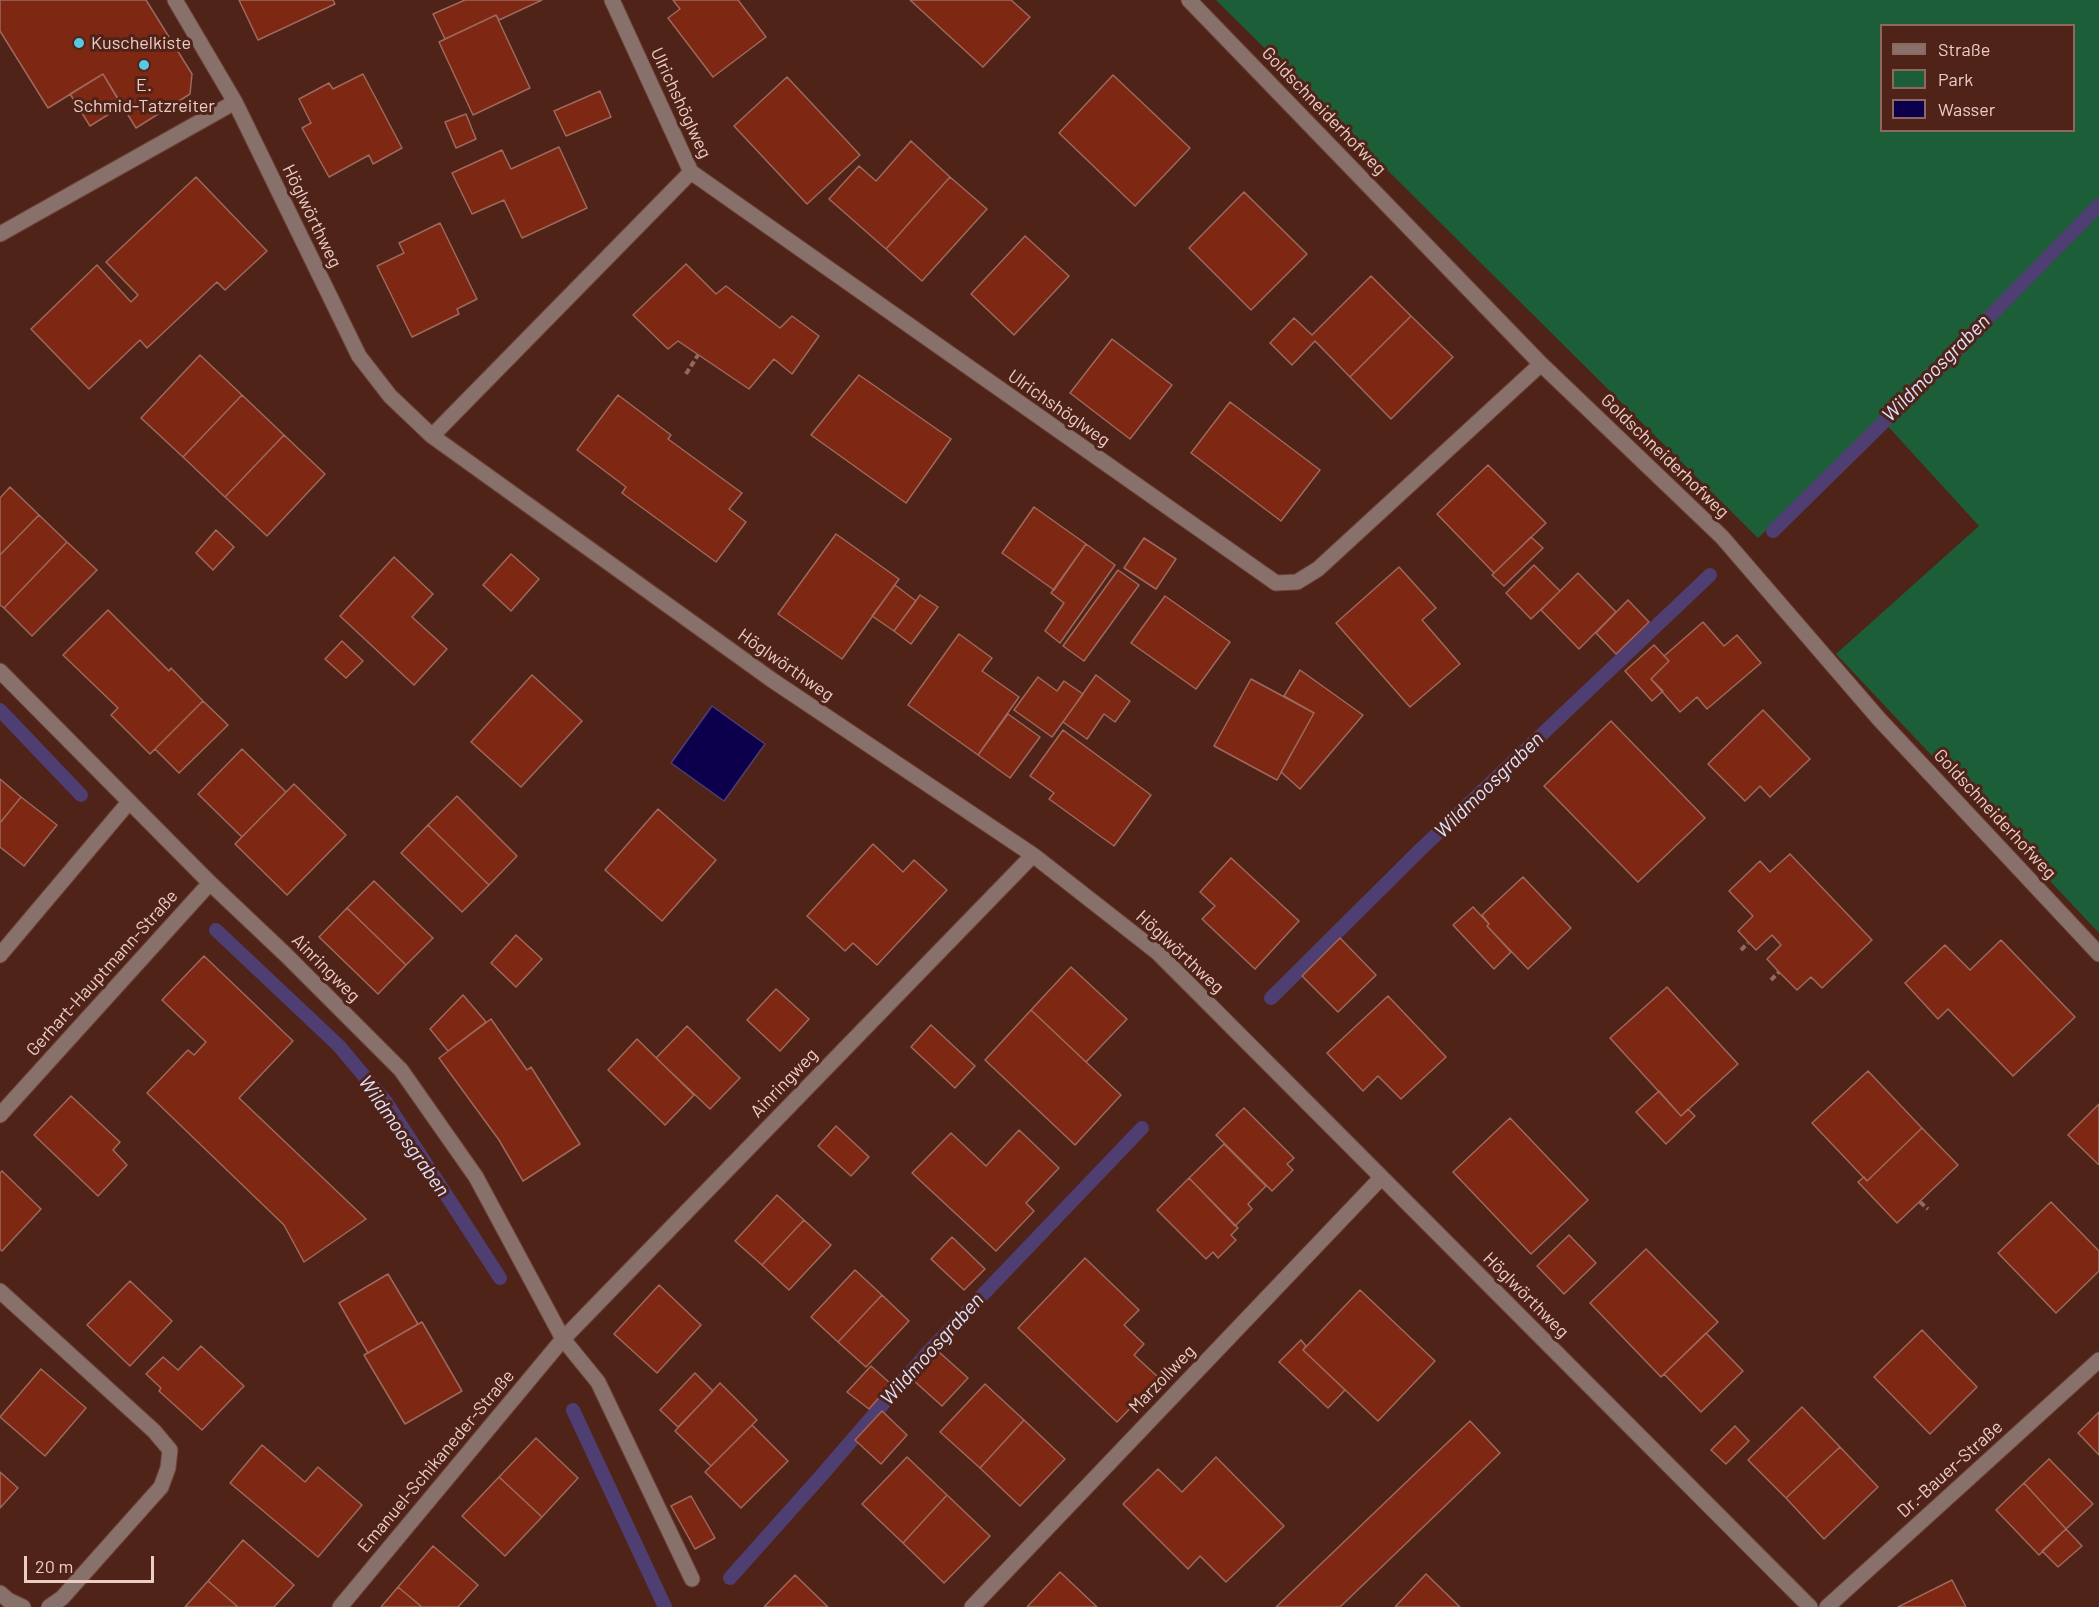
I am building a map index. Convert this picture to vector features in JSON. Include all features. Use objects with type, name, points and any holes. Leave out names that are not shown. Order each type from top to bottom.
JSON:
[{"type":"street","name":"Höglwörthweg","points":[[175,0],[235,102],[359,356],[390,396],[432,436],[772,680],[1033,855],[1157,952],[1810,1607]]},
{"type":"street","name":"Ulrichshöglweg","points":[[612,0],[691,172],[1276,583],[1297,582],[1318,568],[1541,364]]},
{"type":"street","name":"Goldschneiderhofweg","points":[[1189,0],[1541,364],[1722,537],[1879,719],[2099,954]]},
{"type":"street","points":[[0,234],[235,102]]},
{"type":"street","points":[[432,436],[691,172]]},
{"type":"street","name":"Ainringweg","points":[[0,671],[400,1070],[476,1177],[563,1339],[598,1382],[692,1579]]},
{"type":"street","points":[[0,955],[129,802]]},
{"type":"street","name":"Ainringweg","points":[[563,1339],[1033,855]]},
{"type":"street","name":"Gerhart-Hauptmann-Straße","points":[[0,1115],[210,883]]},
{"type":"street","name":"Marzollweg","points":[[972,1607],[1381,1178]]},
{"type":"street","points":[[0,1291],[154,1431],[170,1450],[168,1468],[161,1487],[62,1598],[49,1607]]},
{"type":"street","name":"Emanuel-Schikaneder-Straße","points":[[340,1607],[563,1339]]},
{"type":"street","name":"Dr.-Bauer-Straße","points":[[1827,1607],[2099,1360]]},
{"type":"street","points":[[0,1593],[8,1600],[23,1607]]},
{"type":"path","points":[[686,374],[698,355]]},
{"type":"path","points":[[1741,950],[1749,942]]},
{"type":"path","points":[[1771,980],[1779,972]]},
{"type":"path","points":[[1920,1202],[1928,1209]]},
{"type":"green space","points":[[1216,0],[2099,0],[2099,933],[1836,654],[1979,526],[1884,422],[1758,538]]},
{"type":"water","points":[[712,706],[765,744],[724,801],[671,763]]},
{"type":"building","points":[[0,0],[146,0],[192,74],[190,94],[136,128],[103,74],[48,108],[0,31]]},
{"type":"building","points":[[239,0],[333,0],[335,4],[258,40]]},
{"type":"building","points":[[465,0],[542,0],[499,20],[496,15],[445,39],[433,14]]},
{"type":"building","points":[[673,0],[738,0],[766,37],[713,77],[668,18],[680,9]]},
{"type":"building","points":[[910,0],[1011,0],[1030,17],[983,67]]},
{"type":"building","points":[[496,15],[530,88],[473,115],[439,42]]},
{"type":"building","points":[[103,74],[122,106],[90,126],[70,94]]},
{"type":"building","points":[[363,74],[402,148],[373,164],[369,155],[329,177],[302,128],[311,123],[299,99],[329,83],[333,89]]},
{"type":"building","points":[[1113,75],[1190,148],[1135,206],[1059,133]]},
{"type":"building","points":[[787,77],[860,155],[807,204],[734,126]]},
{"type":"building","points":[[600,91],[611,117],[566,136],[554,111]]},
{"type":"building","points":[[466,114],[476,139],[456,148],[445,122]]},
{"type":"building","points":[[911,141],[950,177],[886,249],[829,199],[859,166],[876,181]]},
{"type":"building","points":[[559,147],[587,208],[522,238],[504,200],[472,214],[452,173],[502,150],[511,169]]},
{"type":"building","points":[[196,177],[267,251],[225,290],[217,282],[147,348],[140,340],[89,389],[31,329],[97,265],[131,302],[138,295],[106,262]]},
{"type":"building","points":[[950,177],[987,209],[922,281],[886,249]]},
{"type":"building","points":[[1244,192],[1307,254],[1251,310],[1189,248]]},
{"type":"building","points":[[440,223],[477,299],[457,309],[459,314],[412,337],[377,266],[404,253],[399,243]]},
{"type":"building","points":[[1025,236],[1069,276],[1014,335],[971,294]]},
{"type":"building","points":[[686,264],[716,294],[726,286],[780,328],[792,316],[819,336],[792,374],[774,359],[749,389],[678,341],[668,349],[633,315]]},
{"type":"building","points":[[1371,276],[1411,316],[1350,377],[1315,341],[1292,365],[1270,343],[1294,318],[1312,335]]},
{"type":"building","points":[[1411,316],[1453,357],[1391,419],[1350,377]]},
{"type":"building","points":[[1112,339],[1172,385],[1130,439],[1070,393]]},
{"type":"building","points":[[200,355],[242,395],[183,457],[141,418]]},
{"type":"building","points":[[859,375],[951,439],[906,503],[811,435]]},
{"type":"building","points":[[242,395],[284,435],[225,497],[183,457]]},
{"type":"building","points":[[618,395],[671,435],[668,439],[742,493],[729,509],[746,522],[716,562],[622,493],[626,487],[577,450]]},
{"type":"building","points":[[1230,402],[1320,470],[1281,521],[1191,453]]},
{"type":"building","points":[[284,435],[325,474],[267,536],[225,497]]},
{"type":"building","points":[[1488,465],[1546,523],[1494,573],[1437,514]]},
{"type":"building","points":[[10,487],[39,515],[0,555],[0,498]]},
{"type":"building","points":[[1034,507],[1086,544],[1054,590],[1002,553]]},
{"type":"building","points":[[39,515],[67,542],[4,608],[0,605],[0,555]]},
{"type":"building","points":[[216,530],[234,547],[213,570],[196,553]]},
{"type":"building","points":[[836,534],[899,579],[842,659],[778,614]]},
{"type":"building","points":[[1531,537],[1543,548],[1504,586],[1492,575]]},
{"type":"building","points":[[1144,538],[1176,559],[1156,589],[1124,568]]},
{"type":"building","points":[[67,542],[97,570],[32,636],[4,608]]},
{"type":"building","points":[[1086,544],[1115,565],[1060,643],[1045,631],[1064,603],[1051,593]]},
{"type":"building","points":[[511,554],[539,579],[511,611],[483,585]]},
{"type":"building","points":[[394,557],[433,594],[412,617],[447,649],[414,685],[340,616]]},
{"type":"building","points":[[1534,565],[1560,591],[1531,619],[1506,593]]},
{"type":"building","points":[[1399,567],[1436,608],[1422,620],[1460,664],[1410,707],[1336,623]]},
{"type":"building","points":[[1118,570],[1139,585],[1084,661],[1063,646]]},
{"type":"building","points":[[1578,573],[1616,612],[1579,649],[1541,610]]},
{"type":"building","points":[[895,585],[916,601],[894,631],[872,616]]},
{"type":"building","points":[[920,595],[938,607],[911,644],[894,631]]},
{"type":"building","points":[[1165,596],[1230,642],[1196,689],[1131,643]]},
{"type":"building","points":[[1628,600],[1649,622],[1616,654],[1596,633]]},
{"type":"building","points":[[108,610],[169,671],[171,668],[203,701],[150,754],[111,715],[118,708],[63,655]]},
{"type":"building","points":[[1703,622],[1724,646],[1737,635],[1761,663],[1707,709],[1697,697],[1680,712],[1651,679],[1669,661],[1664,656]]},
{"type":"building","points":[[959,634],[992,658],[982,671],[1019,697],[978,755],[908,705]]},
{"type":"building","points":[[342,641],[363,661],[346,678],[325,659]]},
{"type":"building","points":[[1654,645],[1669,661],[1651,679],[1663,691],[1652,701],[1625,671]]},
{"type":"building","points":[[1300,670],[1363,715],[1300,789],[1281,772],[1314,713],[1284,696]]},
{"type":"building","points":[[532,675],[582,721],[521,787],[471,742]]},
{"type":"building","points":[[1096,675],[1130,701],[1115,722],[1104,714],[1087,739],[1063,722]]},
{"type":"building","points":[[1038,677],[1057,691],[1064,681],[1083,694],[1052,737],[1014,710]]},
{"type":"building","points":[[1251,679],[1314,713],[1277,780],[1214,746]]},
{"type":"building","points":[[203,701],[228,725],[179,773],[155,749]]},
{"type":"building","points":[[1763,710],[1810,759],[1770,797],[1760,786],[1745,801],[1708,764]]},
{"type":"building","points":[[1008,714],[1040,737],[1010,778],[978,755]]},
{"type":"building","points":[[1611,721],[1705,818],[1638,882],[1544,786]]},
{"type":"building","points":[[1063,730],[1151,795],[1114,846],[1049,799],[1054,793],[1030,776]]},
{"type":"building","points":[[242,749],[286,792],[242,837],[198,794]]},
{"type":"building","points":[[0,779],[21,797],[0,823]]},
{"type":"building","points":[[294,784],[346,835],[287,895],[235,844]]},
{"type":"building","points":[[457,796],[517,856],[489,885],[428,825]]},
{"type":"building","points":[[21,797],[57,825],[24,866],[0,847],[0,823]]},
{"type":"building","points":[[658,809],[716,860],[662,921],[605,870]]},
{"type":"building","points":[[428,825],[489,885],[462,912],[401,853]]},
{"type":"building","points":[[873,844],[903,872],[914,860],[947,890],[877,965],[853,943],[845,951],[807,916]]},
{"type":"building","points":[[1790,854],[1872,940],[1822,988],[1811,977],[1797,990],[1779,972],[1767,959],[1781,945],[1772,935],[1756,950],[1738,931],[1753,916],[1729,891],[1760,861],[1770,872]]},
{"type":"building","points":[[1231,858],[1299,921],[1255,969],[1202,919],[1215,906],[1200,892]]},
{"type":"building","points":[[1523,877],[1571,928],[1528,969],[1487,926],[1489,924],[1482,915]]},
{"type":"building","points":[[374,881],[433,938],[406,965],[347,908]]},
{"type":"building","points":[[1473,907],[1511,952],[1494,969],[1453,925]]},
{"type":"building","points":[[347,908],[406,965],[378,994],[319,937]]},
{"type":"building","points":[[516,935],[542,959],[516,987],[491,963]]},
{"type":"building","points":[[1340,938],[1376,975],[1338,1012],[1302,976]]},
{"type":"building","points":[[2001,940],[2075,1017],[2013,1076],[1948,1009],[1938,1019],[1905,983],[1945,945],[1970,970]]},
{"type":"building","points":[[204,956],[293,1041],[239,1098],[366,1219],[304,1262],[284,1225],[147,1093],[188,1050],[194,1055],[206,1042],[162,1000]]},
{"type":"building","points":[[1071,967],[1127,1019],[1086,1062],[1031,1010]]},
{"type":"building","points":[[1667,987],[1738,1064],[1681,1116],[1610,1038]]},
{"type":"building","points":[[776,989],[809,1019],[780,1051],[747,1020]]},
{"type":"building","points":[[463,995],[486,1022],[448,1051],[430,1029]]},
{"type":"building","points":[[1388,996],[1446,1057],[1401,1099],[1378,1076],[1363,1091],[1327,1053]]},
{"type":"building","points":[[1031,1010],[1121,1095],[1075,1145],[985,1060]]},
{"type":"building","points":[[491,1019],[527,1070],[531,1067],[580,1144],[523,1181],[499,1140],[439,1058]]},
{"type":"building","points":[[931,1025],[975,1066],[955,1088],[911,1047]]},
{"type":"building","points":[[687,1026],[740,1078],[710,1109],[656,1058]]},
{"type":"building","points":[[637,1039],[694,1095],[665,1125],[608,1070]]},
{"type":"building","points":[[1868,1071],[1922,1128],[1867,1181],[1812,1123]]},
{"type":"building","points":[[1659,1091],[1681,1116],[1688,1109],[1695,1116],[1666,1144],[1636,1112]]},
{"type":"building","points":[[71,1096],[120,1142],[113,1150],[127,1165],[98,1196],[34,1135]]},
{"type":"building","points":[[2099,1104],[2099,1165],[2068,1135]]},
{"type":"building","points":[[1244,1108],[1294,1158],[1287,1164],[1293,1170],[1272,1191],[1216,1135]]},
{"type":"building","points":[[1510,1118],[1588,1200],[1531,1254],[1453,1172]]},
{"type":"building","points":[[836,1126],[869,1157],[851,1176],[818,1146]]},
{"type":"building","points":[[1922,1128],[1958,1165],[1897,1223],[1858,1182],[1864,1177],[1867,1181]]},
{"type":"building","points":[[1019,1130],[1059,1168],[1026,1203],[1034,1211],[996,1251],[912,1173],[951,1133],[986,1166]]},
{"type":"building","points":[[1224,1144],[1266,1186],[1248,1204],[1252,1209],[1235,1226],[1189,1178]]},
{"type":"building","points":[[2,1171],[41,1209],[2,1251],[0,1249],[0,1173]]},
{"type":"building","points":[[1189,1178],[1238,1228],[1231,1235],[1236,1240],[1218,1258],[1213,1252],[1206,1259],[1157,1210]]},
{"type":"building","points":[[777,1195],[804,1220],[762,1265],[735,1241]]},
{"type":"building","points":[[2051,1202],[2099,1251],[2099,1271],[2056,1313],[1998,1253]]},
{"type":"building","points":[[804,1220],[831,1245],[789,1290],[762,1265]]},
{"type":"building","points":[[1569,1235],[1596,1263],[1564,1294],[1537,1266]]},
{"type":"building","points":[[952,1237],[985,1269],[964,1290],[931,1259]]},
{"type":"building","points":[[1646,1249],[1718,1322],[1661,1377],[1590,1303]]},
{"type":"building","points":[[1085,1258],[1139,1310],[1124,1325],[1144,1344],[1134,1355],[1159,1378],[1117,1422],[1018,1328]]},
{"type":"building","points":[[855,1270],[882,1295],[838,1342],[811,1317]]},
{"type":"building","points":[[388,1274],[418,1324],[368,1353],[339,1303]]},
{"type":"building","points":[[130,1281],[172,1321],[130,1366],[87,1325]]},
{"type":"building","points":[[659,1285],[701,1325],[657,1373],[614,1334]]},
{"type":"building","points":[[1360,1290],[1435,1361],[1378,1421],[1303,1350]]},
{"type":"building","points":[[882,1295],[909,1321],[866,1367],[838,1342]]},
{"type":"building","points":[[422,1322],[462,1391],[405,1424],[364,1355]]},
{"type":"building","points":[[1922,1330],[1977,1387],[1930,1434],[1874,1377]]},
{"type":"building","points":[[1706,1333],[1743,1371],[1701,1412],[1664,1374]]},
{"type":"building","points":[[1301,1340],[1306,1346],[1303,1350],[1345,1390],[1328,1408],[1279,1362]]},
{"type":"building","points":[[201,1346],[244,1386],[202,1430],[159,1391],[161,1388],[146,1374],[163,1357],[178,1370]]},
{"type":"building","points":[[939,1352],[968,1378],[942,1406],[913,1380]]},
{"type":"building","points":[[871,1366],[891,1384],[869,1409],[847,1392]]},
{"type":"building","points":[[41,1369],[86,1408],[45,1456],[0,1417]]},
{"type":"building","points":[[695,1373],[713,1391],[678,1427],[660,1410]]},
{"type":"building","points":[[720,1383],[757,1420],[711,1466],[675,1431]]},
{"type":"building","points":[[985,1384],[1024,1420],[980,1468],[940,1432]]},
{"type":"building","points":[[1802,1407],[1840,1447],[1786,1498],[1748,1460]]},
{"type":"building","points":[[882,1411],[907,1435],[881,1464],[855,1440]]},
{"type":"building","points":[[2099,1412],[2099,1455],[2078,1433]]},
{"type":"building","points":[[1024,1420],[1065,1459],[1020,1506],[980,1468]]},
{"type":"building","points":[[1470,1421],[1500,1453],[1340,1607],[1276,1607]]},
{"type":"building","points":[[752,1425],[788,1461],[741,1508],[705,1472]]},
{"type":"building","points":[[1735,1426],[1749,1441],[1726,1464],[1711,1450]]},
{"type":"building","points":[[536,1438],[578,1478],[542,1517],[499,1477]]},
{"type":"building","points":[[262,1445],[305,1482],[318,1467],[362,1505],[318,1557],[230,1483]]},
{"type":"building","points":[[1840,1447],[1878,1487],[1824,1539],[1786,1498]]},
{"type":"building","points":[[907,1457],[947,1495],[903,1543],[862,1504]]},
{"type":"building","points":[[1216,1457],[1284,1526],[1226,1582],[1200,1556],[1188,1569],[1123,1504],[1158,1469],[1182,1492]]},
{"type":"building","points":[[2049,1459],[2093,1504],[2066,1529],[2024,1483]]},
{"type":"building","points":[[0,1472],[18,1488],[0,1508]]},
{"type":"building","points":[[499,1477],[542,1517],[505,1556],[462,1516]]},
{"type":"building","points":[[2024,1483],[2066,1529],[2039,1555],[1996,1510]]},
{"type":"building","points":[[947,1495],[990,1536],[944,1583],[903,1543]]},
{"type":"building","points":[[691,1496],[715,1538],[695,1549],[671,1506]]},
{"type":"building","points":[[2066,1529],[2082,1546],[2058,1567],[2042,1551]]},
{"type":"building","points":[[243,1540],[294,1585],[274,1607],[238,1607],[208,1581]]},
{"type":"building","points":[[433,1546],[478,1585],[458,1607],[422,1607],[398,1587]]},
{"type":"building","points":[[1060,1572],[1097,1607],[1027,1607]]},
{"type":"building","points":[[1426,1574],[1460,1607],[1395,1607]]},
{"type":"building","points":[[795,1575],[828,1607],[764,1607]]},
{"type":"building","points":[[1952,1580],[1966,1607],[1898,1607]]},
{"type":"building","points":[[208,1581],[238,1607],[185,1607]]},
{"type":"building","points":[[398,1587],[422,1607],[381,1607]]},
{"type":"waterway","name":"Wildmoosgraben","points":[[1773,531],[1954,353],[2099,205]]},
{"type":"waterway","name":"Wildmoosgraben","points":[[1271,998],[1421,849],[1710,575]]},
{"type":"waterway","name":"Wildmoosgraben","points":[[0,710],[81,795]]},
{"type":"waterway","name":"Wildmoosgraben","points":[[216,930],[339,1046],[386,1102],[500,1278]]},
{"type":"waterway","name":"Wildmoosgraben","points":[[730,1578],[928,1352],[1142,1128]]},
{"type":"waterway","name":"Wildmoosgraben","points":[[573,1410],[665,1607]]},
{"type":"place","name":"Kuschelkiste","points":[[79,43]]},
{"type":"place","name":"E. Schmid-Tatzreiter","points":[[144,65]]}]
